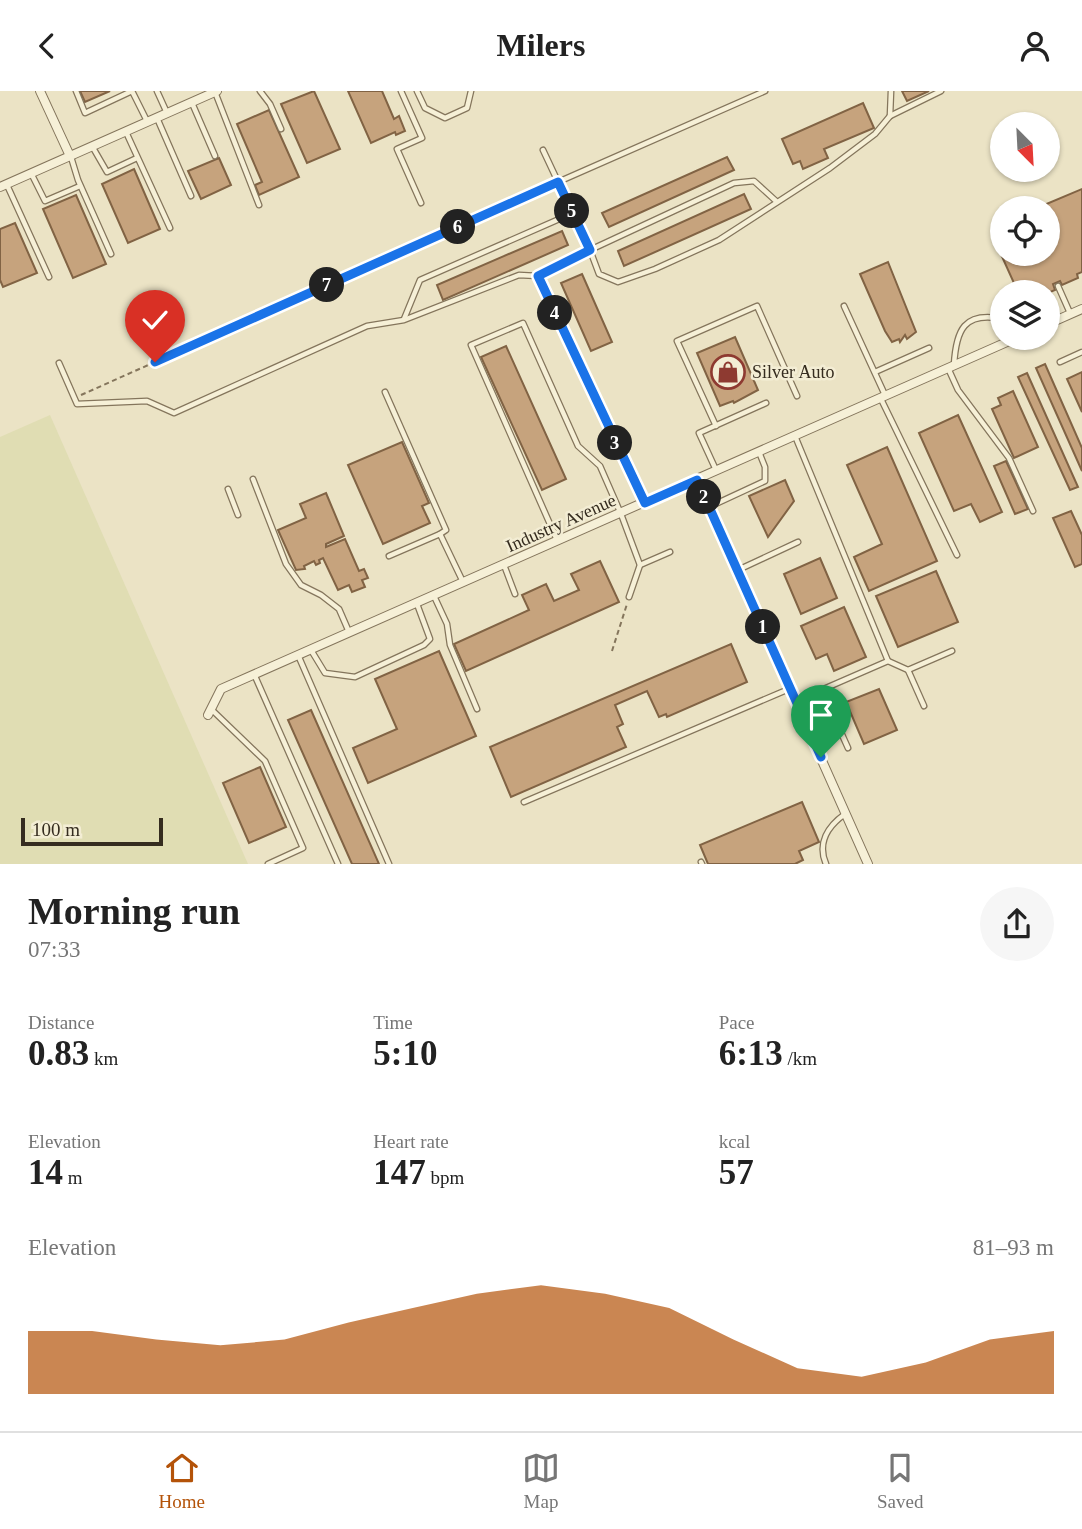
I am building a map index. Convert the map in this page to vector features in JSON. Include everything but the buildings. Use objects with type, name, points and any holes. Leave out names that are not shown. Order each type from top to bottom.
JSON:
[{"type":"street","points":[[4,186],[167,113],[196,97],[216,91]]},
{"type":"street","points":[[44,92],[70,156]]},
{"type":"street","points":[[1060,318],[1081,310]]},
{"type":"street","name":"Industry Avenue","points":[[209,712],[220,689],[990,350]]},
{"type":"street","points":[[697,480],[868,864]]},
{"type":"lane","points":[[76,91],[85,113],[132,91],[147,122]]},
{"type":"lane","points":[[158,91],[167,113]]},
{"type":"lane","points":[[216,91],[259,205]]},
{"type":"lane","points":[[260,91],[270,104],[281,129]]},
{"type":"lane","points":[[401,91],[422,138],[397,149],[421,204]]},
{"type":"lane","points":[[417,91],[425,108],[445,118],[467,108],[471,91]]},
{"type":"lane","points":[[558,182],[765,91]]},
{"type":"lane","points":[[890,116],[891,91]]},
{"type":"lane","points":[[543,150],[600,274],[618,282],[655,269],[719,240],[830,168],[875,134],[890,116],[941,91]]},
{"type":"lane","points":[[196,97],[215,156]]},
{"type":"lane","points":[[157,117],[191,195]]},
{"type":"lane","points":[[125,132],[170,228]]},
{"type":"lane","points":[[92,146],[107,172],[137,158]]},
{"type":"lane","points":[[70,156],[111,254]]},
{"type":"lane","points":[[32,173],[45,201],[80,185]]},
{"type":"lane","points":[[58,363],[77,404],[147,401],[174,413],[367,326],[404,320],[519,275],[538,276],[734,183],[754,181],[776,201]]},
{"type":"lane","points":[[4,186],[49,277]]},
{"type":"lane","points":[[404,320],[420,280],[573,213]]},
{"type":"lane","points":[[538,276],[645,503]]},
{"type":"lane","points":[[1060,290],[1071,313]]},
{"type":"lane","points":[[716,426],[677,341],[757,306],[797,396]]},
{"type":"lane","points":[[844,306],[957,555]]},
{"type":"lane","points":[[990,317],[973,318],[964,325],[951,367],[958,390],[1009,458],[1032,511]]},
{"type":"lane","points":[[558,541],[471,345],[523,323],[578,446],[600,466],[621,513],[640,565],[629,597]]},
{"type":"lane","points":[[875,373],[929,348]]},
{"type":"lane","points":[[1060,362],[1082,352]]},
{"type":"lane","points":[[385,392],[446,530],[388,556]]},
{"type":"lane","points":[[716,471],[699,433],[766,403]]},
{"type":"lane","points":[[795,436],[888,661],[908,670],[923,706]]},
{"type":"lane","points":[[709,507],[765,481],[765,467],[759,452]]},
{"type":"lane","points":[[253,479],[286,564],[301,585],[321,595],[339,609],[349,633]]},
{"type":"lane","points":[[228,489],[238,515]]},
{"type":"lane","points":[[440,534],[463,583]]},
{"type":"lane","points":[[737,570],[798,542]]},
{"type":"lane","points":[[640,565],[670,552]]},
{"type":"lane","points":[[503,565],[515,594]]},
{"type":"lane","points":[[434,596],[447,624],[450,645],[477,709]]},
{"type":"lane","points":[[311,650],[323,672],[355,677],[424,645],[429,639],[417,603]]},
{"type":"lane","points":[[908,670],[952,651]]},
{"type":"lane","points":[[298,655],[389,864]]},
{"type":"lane","points":[[796,701],[888,661]]},
{"type":"lane","points":[[254,674],[338,864]]},
{"type":"lane","points":[[524,802],[790,689]]},
{"type":"lane","points":[[822,690],[848,748]]},
{"type":"lane","points":[[209,712],[265,761],[303,848],[268,864]]},
{"type":"lane","points":[[826,864],[822,857],[824,840],[831,824],[846,813]]},
{"type":"path","points":[[74,398],[558,182]]},
{"type":"path","points":[[612,651],[629,597]]},
{"type":"shaded area","points":[[50,415],[248,864],[0,864],[0,437]]},
{"type":"place","name":"Silver Auto","points":[[728,372]]},
{"type":"route","points":[[155,362],[558,182],[590,250],[538,276],[619,453],[645,503],[697,480],[821,757]]}]
